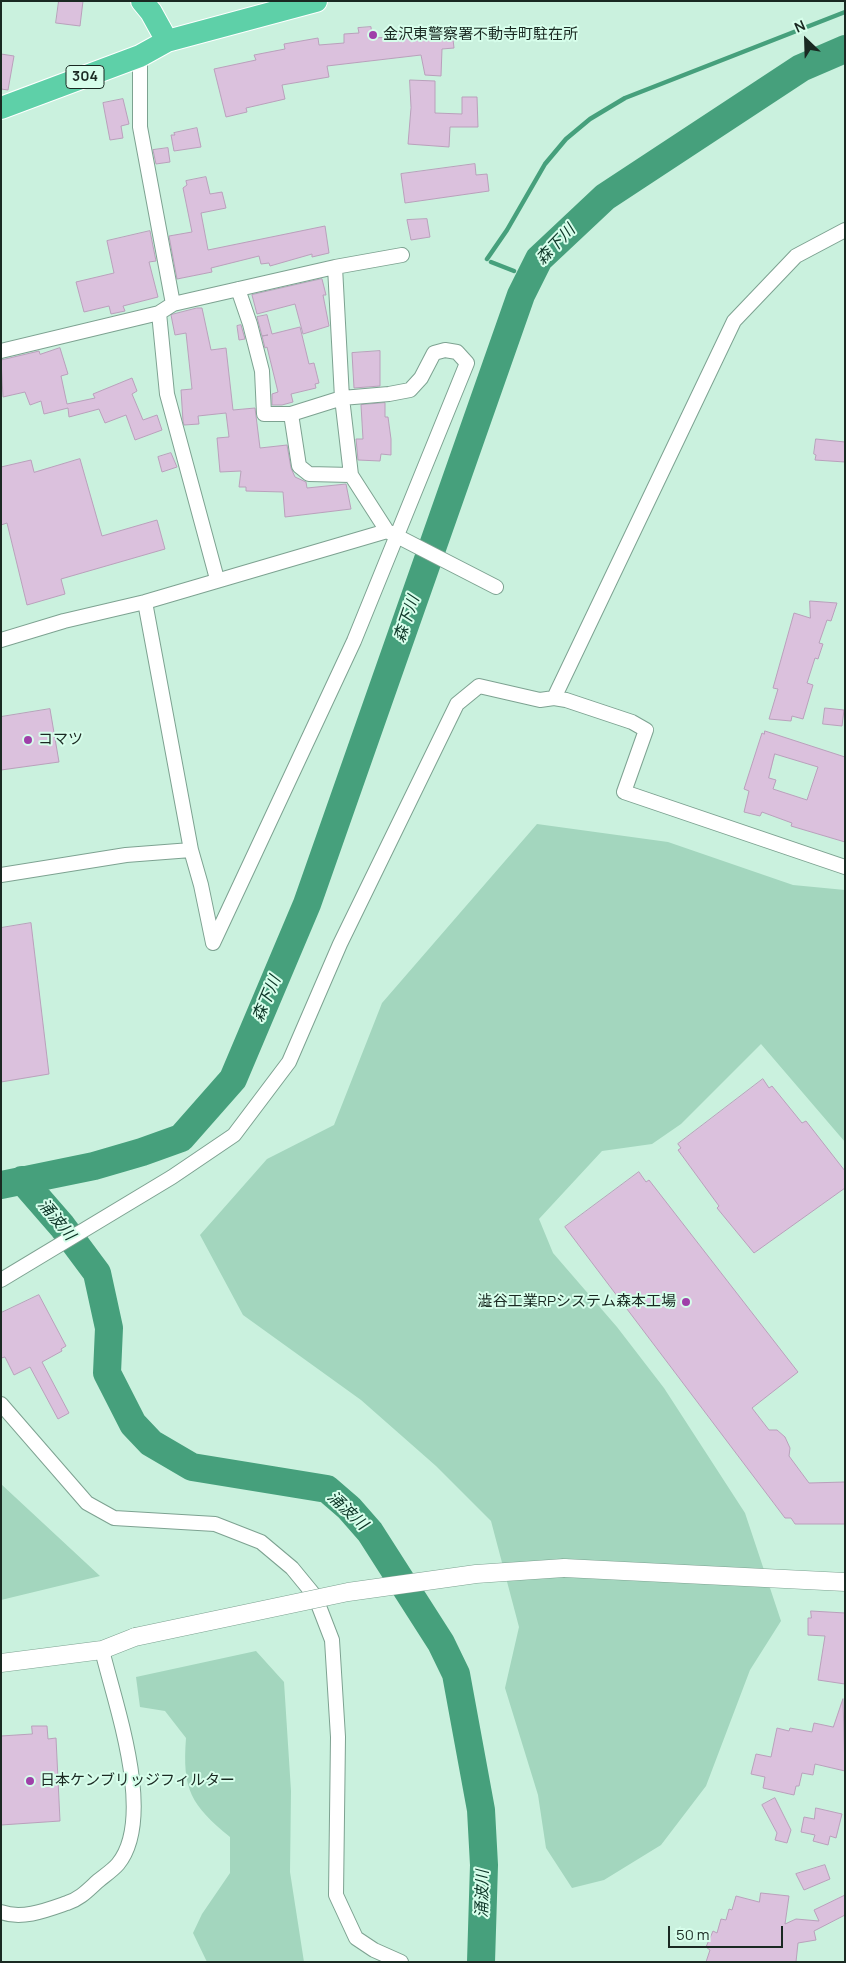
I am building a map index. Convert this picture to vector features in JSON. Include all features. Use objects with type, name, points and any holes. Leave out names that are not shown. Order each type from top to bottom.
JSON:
[{"type":"highway","points":[[142,1],[151,12],[167,41]]},
{"type":"highway","name":"304","points":[[1,108],[140,56],[167,41],[316,1]]},
{"type":"street","points":[[140,56],[140,127],[173,304]]},
{"type":"street","points":[[554,698],[734,321],[796,256],[845,230]]},
{"type":"street","points":[[1,351],[159,313],[173,304],[402,255]]},
{"type":"street","points":[[335,268],[342,398],[351,475],[396,537],[492,585]]},
{"type":"street","points":[[145,602],[191,850],[202,885],[213,943],[305,750],[396,537],[467,363],[457,352],[445,350],[434,353],[421,378],[410,390],[389,394],[342,398],[291,414],[264,414],[262,371],[250,324],[238,289]]},
{"type":"street","points":[[159,313],[167,394],[217,579]]},
{"type":"street","points":[[291,414],[298,466],[309,474],[351,475]]},
{"type":"street","points":[[1,640],[64,621],[145,602],[217,579],[396,537]]},
{"type":"street","points":[[1,1280],[172,1177],[234,1135],[289,1062],[340,944],[457,704],[479,686],[540,700],[554,698],[632,722],[646,730],[624,792],[845,867]]},
{"type":"street","points":[[1,875],[126,856],[191,850]]},
{"type":"street","points":[[1,1404],[87,1503],[114,1518],[215,1524],[261,1542],[292,1568],[315,1596],[332,1640],[338,1737],[336,1895],[356,1938],[374,1950],[401,1962]]},
{"type":"street","points":[[1,1663],[102,1650],[135,1637],[348,1592],[476,1574],[564,1568],[845,1582]]},
{"type":"street","points":[[1,1912],[11,1916],[43,1912],[77,1900],[118,1863],[131,1835],[135,1815],[130,1765],[102,1650]]},
{"type":"green space","points":[[537,824],[668,842],[793,885],[845,890],[845,1142],[761,1044],[681,1124],[652,1144],[602,1151],[539,1219],[553,1253],[617,1327],[664,1388],[745,1513],[781,1621],[750,1670],[706,1786],[661,1845],[604,1880],[572,1888],[546,1848],[538,1795],[505,1688],[519,1627],[491,1521],[436,1466],[361,1400],[243,1315],[200,1235],[267,1159],[334,1125],[382,1003]]},
{"type":"green space","points":[[1,1484],[100,1576],[1,1600]]},
{"type":"green space","points":[[256,1651],[284,1682],[291,1791],[290,1872],[304,1962],[207,1962],[193,1933],[202,1914],[230,1873],[230,1837],[206,1815],[192,1795],[186,1771],[186,1738],[165,1711],[140,1707],[136,1677]]},
{"type":"building","points":[[59,1],[83,1],[80,26],[56,23]]},
{"type":"building","points":[[371,27],[372,38],[396,37],[395,30],[428,28],[429,31],[452,30],[454,48],[442,49],[441,76],[425,75],[421,55],[327,66],[329,77],[282,85],[285,99],[246,108],[247,112],[226,117],[214,69],[256,60],[254,55],[285,49],[284,44],[318,38],[319,45],[344,43],[344,34],[359,33],[358,28]]},
{"type":"building","points":[[1,54],[14,56],[8,90],[1,89]]},
{"type":"building","points":[[410,80],[435,81],[435,113],[462,114],[462,97],[477,97],[478,127],[450,127],[449,147],[408,144],[411,108]]},
{"type":"building","points":[[123,99],[129,124],[121,126],[123,138],[110,140],[103,103]]},
{"type":"building","points":[[197,128],[201,147],[174,151],[171,135]]},
{"type":"building","points":[[168,148],[170,162],[156,164],[153,150]]},
{"type":"building","points":[[475,164],[476,175],[487,174],[489,191],[405,203],[401,174]]},
{"type":"building","points":[[206,177],[210,194],[222,192],[226,208],[201,213],[208,250],[325,226],[329,253],[312,257],[312,254],[270,266],[269,263],[261,264],[259,256],[211,268],[212,272],[177,279],[169,236],[192,232],[183,188],[187,185],[186,181]]},
{"type":"building","points":[[427,219],[430,237],[411,240],[407,220]]},
{"type":"building","points":[[150,231],[156,261],[149,262],[158,297],[123,306],[125,311],[111,314],[109,306],[84,312],[76,282],[114,273],[107,241]]},
{"type":"building","points":[[322,279],[326,295],[323,295],[329,326],[303,334],[295,304],[257,314],[252,295]]},
{"type":"building","points":[[202,308],[211,350],[226,348],[233,410],[255,408],[260,448],[287,445],[291,468],[295,477],[306,482],[307,488],[346,484],[351,509],[285,517],[283,492],[246,491],[246,487],[239,487],[241,471],[220,472],[217,438],[229,437],[226,413],[198,416],[199,424],[184,425],[183,421],[181,390],[192,389],[186,333],[175,335],[171,315]]},
{"type":"building","points":[[267,315],[272,334],[300,327],[309,364],[314,363],[319,383],[315,384],[316,388],[291,394],[293,402],[272,405],[272,394],[278,392],[267,347],[265,348],[257,317]]},
{"type":"building","points":[[241,325],[245,339],[239,340],[237,326]]},
{"type":"building","points":[[60,348],[68,374],[61,376],[67,404],[95,398],[93,394],[132,378],[137,391],[132,394],[143,420],[157,415],[162,430],[135,440],[126,415],[105,423],[99,409],[69,417],[68,408],[44,414],[41,401],[30,405],[25,392],[3,397],[1,360],[39,351],[40,354]]},
{"type":"building","points":[[380,351],[380,386],[354,388],[352,353]]},
{"type":"building","points":[[385,403],[385,417],[388,417],[391,439],[391,455],[381,454],[380,461],[358,460],[356,439],[363,439],[361,405]]},
{"type":"building","points":[[816,439],[845,442],[845,462],[815,460]]},
{"type":"building","points":[[171,453],[177,467],[162,472],[158,457]]},
{"type":"building","points":[[80,459],[102,536],[157,520],[165,549],[61,579],[65,594],[27,605],[7,523],[1,525],[1,467],[31,460],[34,472]]},
{"type":"building","points":[[810,601],[837,603],[831,621],[827,620],[819,643],[823,644],[818,659],[815,658],[807,683],[813,685],[803,719],[792,716],[791,721],[769,719],[778,689],[773,688],[794,613],[810,618]]},
{"type":"building","points":[[825,708],[844,710],[842,726],[823,724]]},
{"type":"building","name":"コマツ","points":[[50,709],[59,762],[1,770],[1,717]]},
{"type":"building","points":[[765,731],[845,757],[845,842],[791,826],[792,823],[762,812],[760,816],[744,812],[749,791],[744,789],[762,733],[764,734]],"holes":[[[775,754],[818,767],[807,800],[773,789],[776,780],[769,778]]]},
{"type":"building","points":[[31,923],[49,1074],[1,1082],[1,928]]},
{"type":"building","points":[[763,1079],[769,1088],[772,1086],[802,1123],[806,1121],[845,1171],[845,1188],[754,1253],[717,1208],[719,1206],[678,1150],[681,1148],[678,1144]]},
{"type":"building","name":"澁谷工業RPシステム森本工場","points":[[639,1172],[646,1182],[649,1180],[798,1372],[752,1408],[769,1430],[777,1430],[785,1437],[790,1448],[789,1456],[809,1483],[845,1482],[845,1524],[795,1524],[791,1518],[785,1518],[565,1227]]},
{"type":"building","points":[[39,1295],[66,1346],[61,1349],[62,1351],[42,1362],[69,1413],[58,1419],[30,1367],[14,1375],[5,1357],[1,1358],[1,1313]]},
{"type":"building","points":[[811,1611],[845,1613],[845,1684],[818,1680],[825,1636],[808,1635],[808,1618],[811,1618]]},
{"type":"building","points":[[843,1699],[845,1771],[815,1764],[813,1775],[802,1773],[799,1786],[796,1786],[794,1795],[763,1788],[765,1777],[751,1774],[756,1754],[771,1757],[777,1728],[789,1731],[790,1728],[812,1732],[814,1723],[833,1727]]},
{"type":"building","name":"日本ケンブリッジフィルター","points":[[32,1726],[47,1726],[48,1739],[56,1738],[60,1821],[1,1825],[1,1736],[32,1734]]},
{"type":"building","points":[[775,1798],[791,1830],[787,1843],[775,1840],[777,1833],[762,1805]]},
{"type":"building","points":[[816,1808],[842,1814],[836,1838],[830,1836],[828,1845],[813,1841],[815,1835],[801,1832],[804,1817],[814,1819]]},
{"type":"building","points":[[825,1865],[830,1879],[804,1890],[796,1874]]},
{"type":"building","points":[[761,1893],[789,1896],[785,1924],[796,1919],[819,1921],[814,1910],[845,1895],[845,1915],[814,1931],[816,1940],[798,1943],[796,1962],[706,1962],[710,1950],[706,1947],[713,1931],[717,1933],[721,1919],[726,1920],[729,1909],[732,1910],[736,1896],[759,1902]]},
{"type":"waterway","points":[[487,259],[507,230],[545,164],[566,139],[590,119],[625,98],[845,12]]},
{"type":"waterway","name":"森下川","points":[[1,1185],[94,1166],[181,1138],[233,1079],[307,904],[521,295],[539,259],[605,197],[801,68],[845,49]]},
{"type":"waterway","points":[[491,262],[514,271]]},
{"type":"waterway","name":"涌波川","points":[[22,1180],[62,1226],[97,1273],[109,1328],[107,1373],[133,1424],[151,1443],[192,1467],[327,1489],[349,1508],[370,1532],[441,1643],[456,1674],[481,1810],[484,1865],[481,1962]]},
{"type":"place","name":"金沢東警察署不動寺町駐在所","points":[[373,35]]},
{"type":"place","name":"コマツ","points":[[28,740]]},
{"type":"place","name":"澁谷工業RPシステム森本工場","points":[[686,1302]]},
{"type":"place","name":"日本ケンブリッジフィルター","points":[[30,1781]]}]
